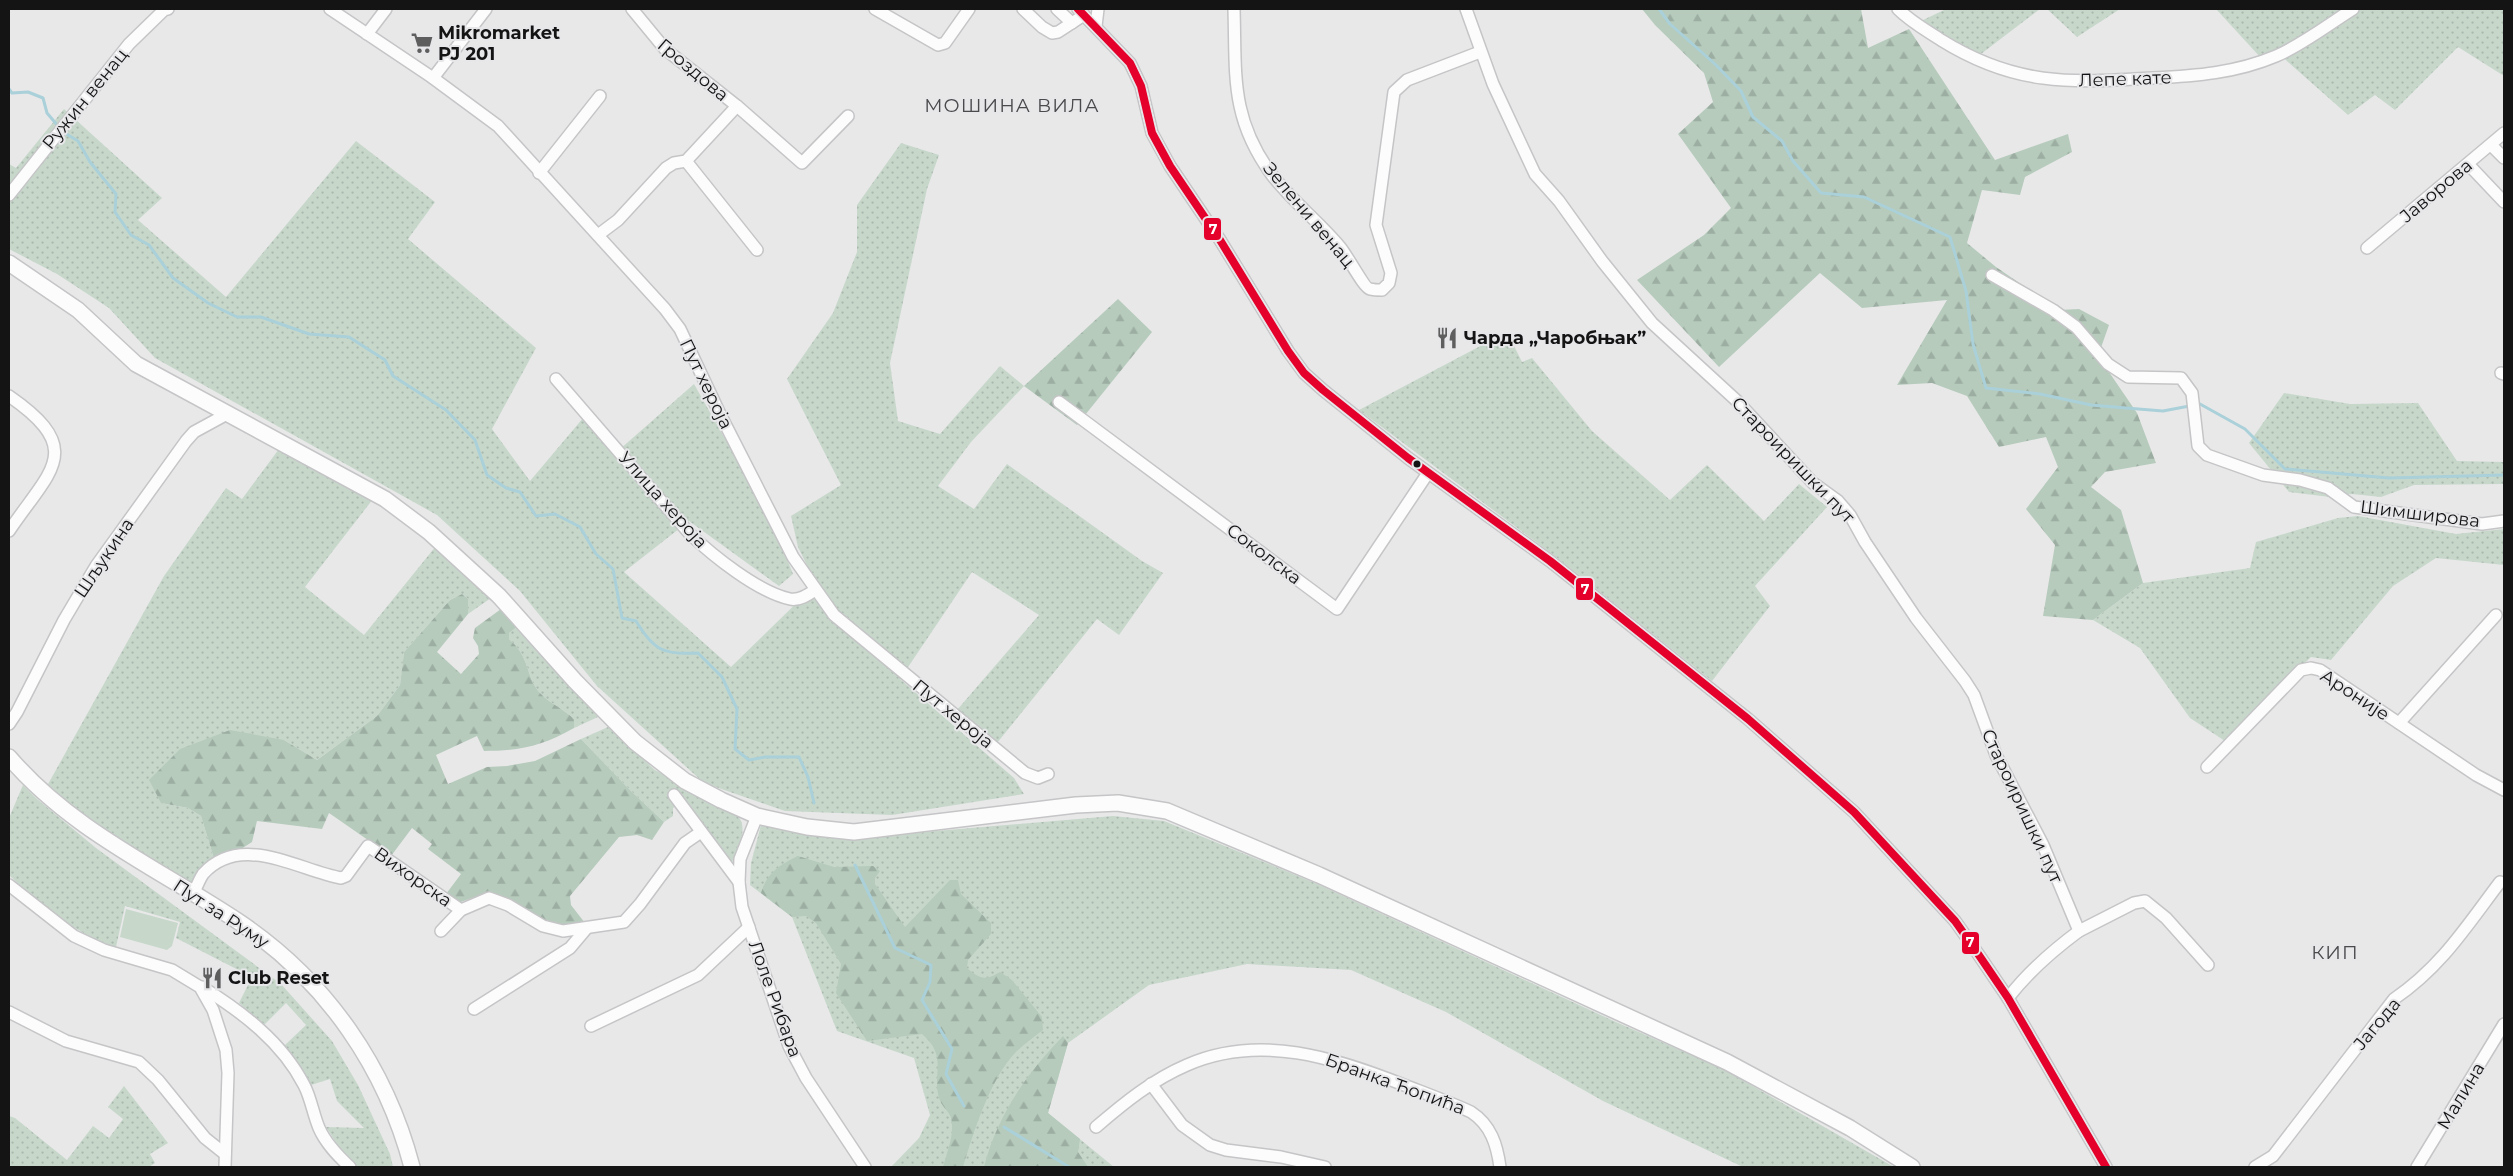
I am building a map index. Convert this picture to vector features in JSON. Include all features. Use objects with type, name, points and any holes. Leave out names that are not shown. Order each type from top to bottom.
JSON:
[{"type":"main road","points":[[9,263],[78,310],[136,364],[385,499],[429,532],[499,596],[575,682],[635,742],[660,764],[685,781],[757,816],[807,827],[854,832],[1076,805],[1118,804],[1168,811],[1318,875],[1727,1062],[1850,1128],[1912,1167]]},
{"type":"main road","name":"Пут за Руму","points":[[9,757],[61,810],[109,843],[241,924],[281,954],[306,977],[343,1022],[378,1075],[392,1108],[412,1167]]},
{"type":"street","name":"Ружин венац","points":[[9,195],[129,44],[164,10],[168,9]]},
{"type":"street","name":"Пут хероја","points":[[330,9],[433,78],[498,126],[539,173],[665,308],[680,329],[720,414],[792,557],[834,615],[1025,773],[1038,778],[1048,774]]},
{"type":"street","points":[[367,34],[386,9]]},
{"type":"street","points":[[433,78],[486,9]]},
{"type":"street","name":"Гроздова","points":[[632,9],[665,49],[737,106],[802,163],[848,116]]},
{"type":"street","points":[[875,9],[938,45],[945,43],[969,9]]},
{"type":"street","points":[[1023,9],[1042,27],[1052,33],[1058,32],[1072,23],[1081,12],[1130,63],[1140,86],[1152,133],[1170,166],[1220,240],[1294,361],[1323,390],[1428,473],[1550,561],[1748,719],[1854,812],[1955,921],[2008,998],[2106,1167]]},
{"type":"street","points":[[1057,9],[1072,23]]},
{"type":"street","points":[[1096,26],[1098,9]]},
{"type":"street","name":"Зелени венац","points":[[1234,9],[1238,98],[1243,123],[1250,139],[1272,175],[1339,246],[1354,265],[1364,285],[1369,290],[1382,290],[1389,284],[1391,273],[1376,225],[1394,92],[1407,80],[1480,52]]},
{"type":"street","name":"Староиришки пут","points":[[1466,9],[1480,52],[1535,174],[1559,201],[1602,261],[1652,322],[1737,401],[1813,483],[1838,501],[1850,515],[1865,542],[1916,618],[1965,681],[1974,695],[1996,755],[2043,845],[2079,931]]},
{"type":"street","name":"Лепе кате","points":[[1898,9],[1910,20],[1977,60],[2017,74],[2042,79],[2089,82],[2234,71],[2277,56],[2353,9]]},
{"type":"street","points":[[539,173],[600,96]]},
{"type":"street","name":"Гроздова","points":[[598,235],[618,220],[666,168],[674,163],[686,161],[737,106]]},
{"type":"street","name":"Јаворова","points":[[2367,248],[2504,133]]},
{"type":"street","points":[[2491,145],[2504,158]]},
{"type":"street","points":[[686,161],[757,250]]},
{"type":"street","points":[[2468,164],[2504,202]]},
{"type":"street","name":"Шимширова","points":[[1992,275],[2076,327],[2108,364],[2128,377],[2181,378],[2192,393],[2198,446],[2208,455],[2263,475],[2300,480],[2328,488],[2354,507],[2482,524],[2504,521]]},
{"type":"street","name":"Улица хероја","points":[[556,379],[635,468],[689,533],[710,552],[752,582],[790,599],[804,597],[815,590]]},
{"type":"street","points":[[9,396],[34,414],[47,428],[54,444],[54,456],[48,478],[9,531]]},
{"type":"street","name":"Соколска","points":[[1059,402],[1337,609],[1428,473]]},
{"type":"street","name":"Шљукина","points":[[9,724],[60,628],[96,566],[186,441],[194,432],[227,414]]},
{"type":"street","name":"Ароније","points":[[2207,767],[2301,670],[2308,668],[2320,670],[2399,723],[2496,615]]},
{"type":"street","points":[[2399,723],[2476,775],[2504,790]]},
{"type":"street","points":[[674,795],[738,882]]},
{"type":"street","name":"Лоле Рибара","points":[[757,816],[744,846],[738,882],[742,908],[789,1046],[809,1084],[865,1167]]},
{"type":"street","name":"Вихорска","points":[[441,931],[461,910],[489,898],[508,905],[543,926],[563,931],[624,922],[631,916],[677,852],[685,843],[701,832]]},
{"type":"street","name":"Вихорска","points":[[193,895],[203,875],[215,865],[233,856],[264,855],[341,878],[346,876],[368,846],[461,910]]},
{"type":"street","name":"Јагода","points":[[2255,1167],[2273,1156],[2394,999],[2419,982],[2445,956],[2500,882]]},
{"type":"street","points":[[9,885],[74,936],[104,950],[172,970],[200,986],[244,1016],[282,1052],[305,1087],[319,1128],[326,1141],[350,1167]]},
{"type":"street","points":[[2008,998],[2022,980],[2079,931],[2134,903],[2145,901],[2166,918],[2208,965]]},
{"type":"street","points":[[591,1026],[698,975],[749,927]]},
{"type":"street","points":[[474,1009],[570,948],[586,928]]},
{"type":"street","points":[[200,986],[213,1010],[226,1050],[228,1099],[224,1154],[225,1167]]},
{"type":"street","points":[[9,1012],[66,1040],[139,1062],[158,1080],[205,1138],[224,1154]]},
{"type":"street","name":"Малина","points":[[2417,1167],[2504,1024]]},
{"type":"street","name":"Бранка Ћопића","points":[[1096,1127],[1151,1084],[1188,1064],[1215,1056],[1247,1050],[1298,1051],[1367,1070],[1472,1112],[1486,1124],[1490,1131],[1500,1167]]},
{"type":"street","points":[[1151,1084],[1182,1125],[1210,1145],[1226,1150],[1280,1157],[1325,1167]]},
{"type":"green space","points":[[1642,9],[1861,9],[1868,48],[1909,29],[1995,160],[2068,134],[2072,152],[2025,177],[2020,195],[1982,190],[1967,243],[1996,267],[2059,310],[2079,309],[2109,325],[2098,356],[2137,413],[2156,463],[2105,472],[2091,487],[2121,510],[2143,583],[2093,620],[2043,616],[2055,545],[2026,509],[2058,467],[2046,437],[1999,447],[1967,396],[1932,383],[1897,385],[1947,300],[1862,308],[1820,273],[1719,367],[1637,280],[1704,235],[1731,208],[1678,134],[1713,102],[1704,73],[1655,25]]},
{"type":"green space","points":[[1946,9],[2040,9],[1977,57],[1921,21]]},
{"type":"green space","points":[[2047,9],[2120,9],[2077,37]]},
{"type":"green space","points":[[2216,9],[2504,9],[2504,76],[2458,47],[2395,110],[2375,95],[2348,115],[2279,54],[2261,58]]},
{"type":"green space","points":[[64,109],[162,198],[138,220],[226,297],[356,141],[435,202],[408,239],[536,348],[492,429],[530,481],[589,411],[619,450],[694,384],[772,522],[793,574],[779,586],[689,521],[624,572],[731,667],[816,584],[798,547],[791,516],[841,485],[787,379],[833,313],[857,252],[857,205],[901,143],[939,155],[927,189],[890,363],[898,421],[940,434],[1000,366],[1024,386],[971,442],[938,486],[974,509],[1007,464],[1142,561],[1163,573],[1119,635],[1097,619],[997,743],[957,710],[1039,615],[972,572],[900,679],[1014,778],[1024,794],[892,815],[785,811],[704,783],[597,686],[520,591],[437,515],[155,358],[109,308],[57,274],[9,249],[9,164],[16,168]]},
{"type":"green space","points":[[1118,299],[1152,332],[1077,425],[1024,386]]},
{"type":"green space","points":[[1507,332],[1522,362],[1532,358],[1592,431],[1670,500],[1707,465],[1764,521],[1799,484],[1827,507],[1755,586],[1770,606],[1712,681],[1556,557],[1359,410]]},
{"type":"green space","points":[[2284,393],[2350,404],[2418,403],[2457,461],[2504,462],[2504,484],[2414,485],[2381,497],[2352,494],[2330,497],[2289,492],[2249,443]]},
{"type":"green space","points":[[279,449],[373,499],[305,587],[364,635],[436,546],[491,598],[468,614],[468,599],[462,594],[450,600],[404,652],[400,685],[377,716],[317,760],[284,740],[161,803],[188,808],[201,816],[216,865],[187,886],[109,833],[47,786],[164,576],[226,488],[242,499]]},
{"type":"green space","points":[[2358,516],[2456,534],[2504,529],[2504,565],[2436,558],[2393,586],[2331,660],[2311,657],[2225,741],[2190,718],[2140,648],[2093,620],[2143,583],[2250,568],[2256,542],[2338,518]]},
{"type":"green space","points":[[462,594],[468,599],[468,614],[437,652],[461,674],[479,654],[478,646],[473,638],[475,628],[501,609],[517,627],[509,633],[509,639],[525,660],[535,687],[544,697],[574,719],[574,728],[541,743],[509,750],[484,751],[477,736],[436,755],[448,784],[487,767],[535,761],[581,739],[664,822],[652,840],[637,835],[619,837],[570,896],[571,905],[585,923],[563,926],[546,921],[510,900],[489,892],[458,903],[446,894],[461,874],[428,849],[432,844],[412,828],[391,856],[329,813],[322,829],[257,821],[252,842],[216,865],[201,816],[188,808],[161,803],[149,780],[180,749],[230,730],[284,740],[317,760],[377,716],[400,685],[404,652],[450,600]]},
{"type":"green space","points":[[517,627],[598,717],[574,728],[574,719],[540,693],[535,687],[521,653],[509,639],[509,633]]},
{"type":"green space","points":[[608,727],[655,770],[739,817],[743,831],[742,837],[738,850],[730,864],[682,803],[673,808],[673,816],[664,822],[581,739]]},
{"type":"green space","points":[[23,785],[96,848],[281,984],[332,1041],[358,1085],[390,1154],[393,1167],[358,1167],[340,1149],[326,1127],[364,1128],[337,1101],[330,1079],[311,1085],[285,1045],[306,1025],[286,1003],[264,1025],[239,1003],[252,977],[176,938],[180,922],[125,906],[116,947],[73,927],[45,907],[9,875],[9,818]]},
{"type":"green space","points":[[1113,816],[1164,821],[1315,883],[1616,1022],[1723,1069],[1894,1167],[1743,1167],[1603,1101],[1446,1012],[1351,970],[1247,964],[1149,985],[1068,1043],[1048,1113],[1114,1167],[891,1167],[919,1138],[930,1115],[914,1058],[837,1031],[792,917],[750,885],[751,863],[761,825],[806,833],[865,837]]},
{"type":"green space","points":[[798,856],[834,867],[873,866],[880,871],[875,878],[875,884],[905,927],[950,880],[958,880],[961,894],[991,923],[991,934],[968,960],[967,968],[983,978],[1000,972],[1012,980],[1042,1017],[1043,1030],[1016,1052],[998,1076],[984,1106],[963,1167],[943,1167],[950,1143],[952,1124],[950,1115],[941,1104],[939,1098],[937,1089],[937,1057],[930,1042],[922,1034],[867,1041],[836,993],[841,964],[816,923],[806,916],[792,917],[761,893],[770,875],[775,870]]},
{"type":"green space","points":[[126,909],[178,923],[172,946],[167,950],[120,937]]},
{"type":"green space","points":[[1063,1036],[1068,1043],[1048,1113],[1080,1139],[1078,1152],[1088,1167],[984,1167],[997,1130],[1014,1097],[1037,1065]]},
{"type":"green space","points":[[124,1086],[168,1143],[150,1154],[155,1163],[149,1167],[9,1167],[9,1116],[15,1118],[67,1160],[93,1126],[109,1138],[123,1119],[108,1107]]},
{"type":"waterway","points":[[1659,9],[1670,24],[1716,65],[1741,91],[1753,117],[1782,141],[1793,161],[1821,193],[1864,197],[1950,237],[1966,291],[1973,344],[1986,388],[2040,394],[2091,405],[2163,411],[2200,404],[2245,429],[2285,469],[2389,478],[2504,475]]},
{"type":"waterway","points":[[9,89],[12,93],[28,92],[43,98],[47,113],[63,132],[78,141],[90,162],[116,194],[115,212],[131,235],[149,245],[173,278],[208,303],[237,317],[261,317],[309,334],[349,337],[385,360],[393,376],[446,410],[475,440],[487,475],[506,488],[520,492],[536,516],[555,514],[580,527],[596,554],[613,569],[622,618],[636,621],[648,639],[661,649],[676,653],[698,653],[722,677],[737,709],[735,749],[749,760],[765,757],[799,757],[808,777],[814,803]]},
{"type":"waterway","points":[[855,865],[895,948],[931,965],[930,982],[922,1000],[952,1049],[946,1074],[964,1106]]},
{"type":"waterway","points":[[1004,1127],[1069,1167]]},
{"type":"transit line","name":"7","points":[[1078,9],[1130,63],[1141,86],[1152,133],[1170,166],[1220,240],[1288,351],[1304,373],[1408,458],[1550,561],[1604,604],[1748,719],[1854,812],[1955,921],[2008,998],[2106,1167]]},
{"type":"place","name":"Mikromarket PJ 201","points":[[422,43]]},
{"type":"place","name":"Чарда „Чаробњак”","points":[[1447,338]]},
{"type":"place","name":"Club Reset","points":[[212,978]]},
{"type":"district","name":"МОШИНА ВИЛА","points":[[1012,105]]},
{"type":"district","name":"КИП","points":[[2335,952]]}]
